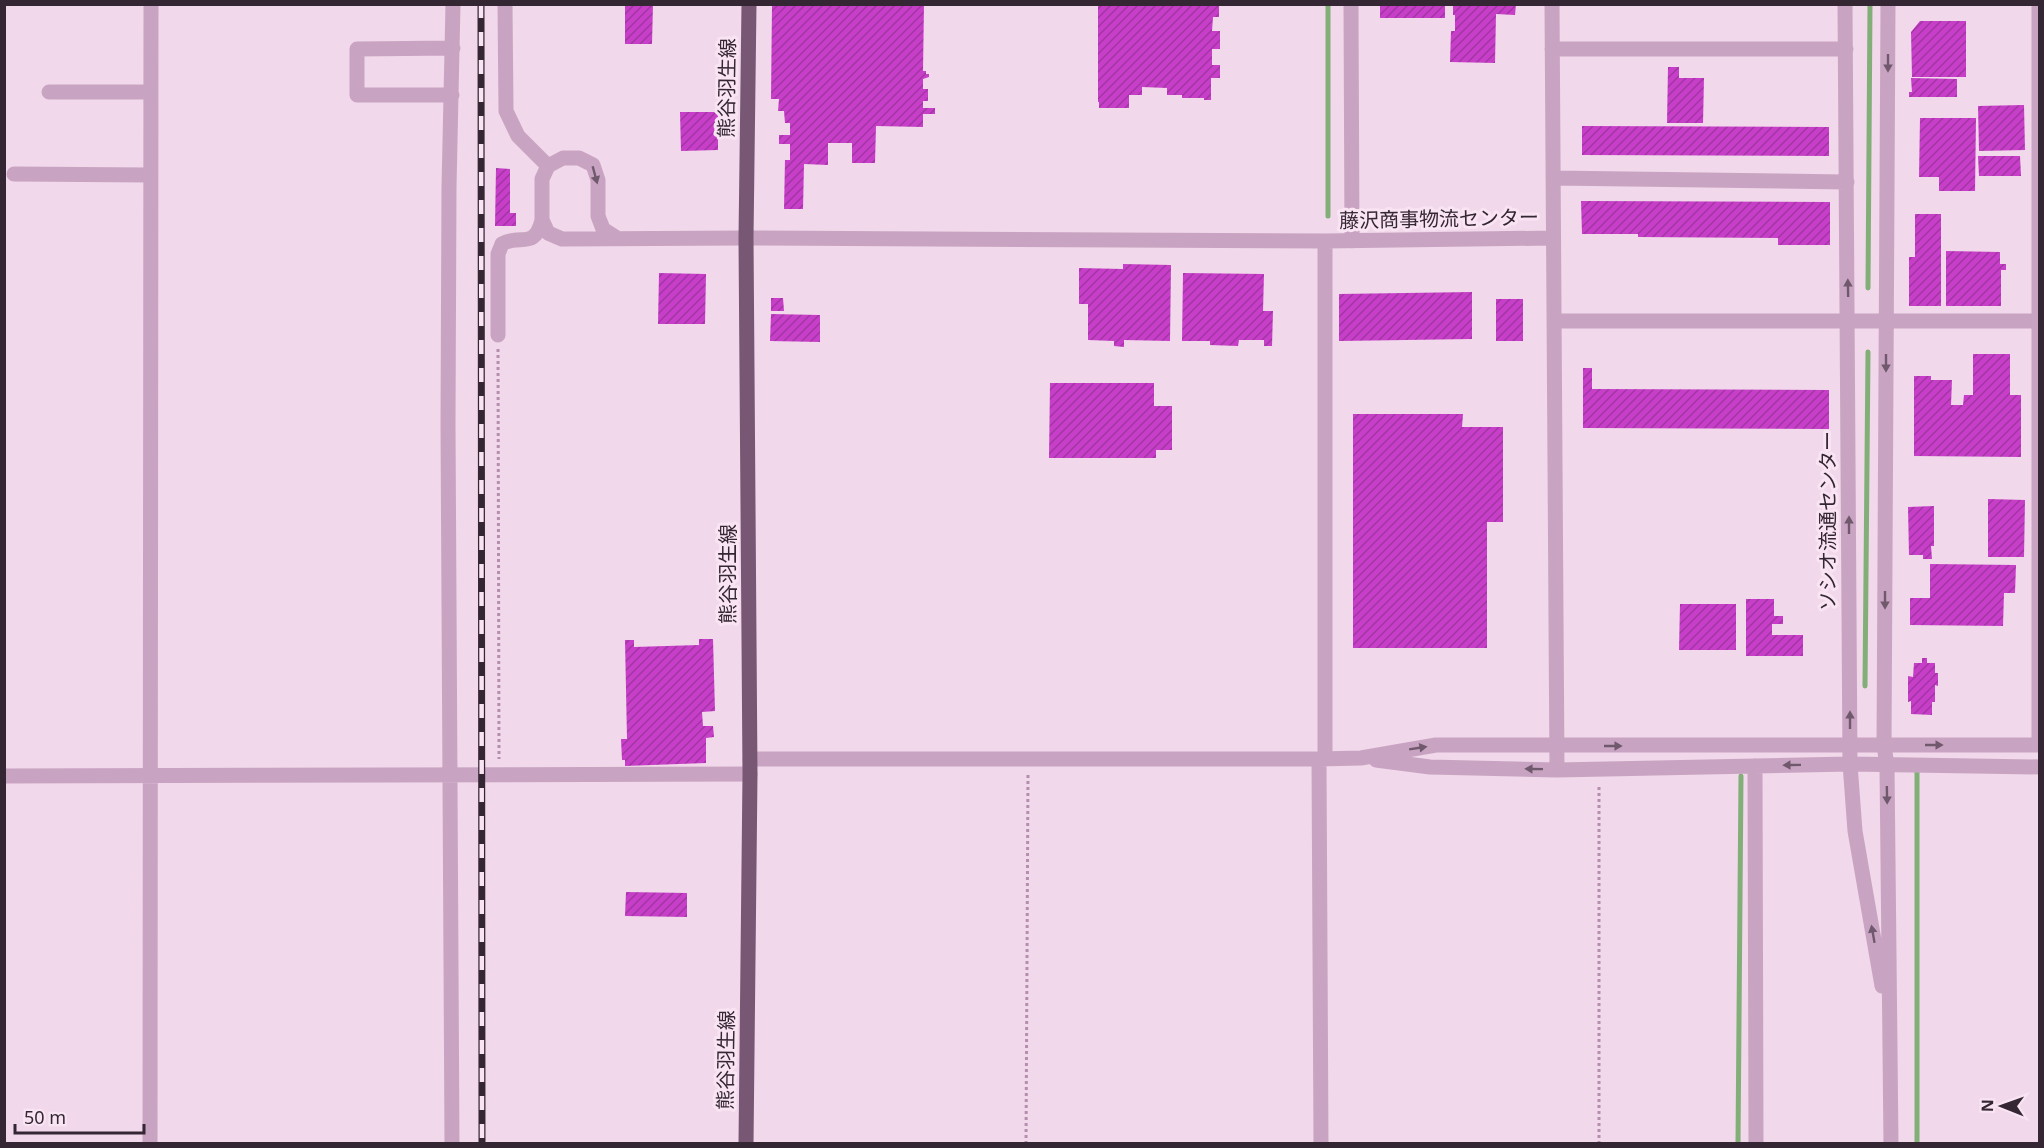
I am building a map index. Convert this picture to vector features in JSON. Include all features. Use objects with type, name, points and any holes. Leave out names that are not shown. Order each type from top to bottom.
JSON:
[{"type":"main road","name":"熊谷羽生線","points":[[746,1143],[750,766],[746,238],[749,4]]},
{"type":"street","points":[[150,1143],[148,776],[151,4]]},
{"type":"street","points":[[452,1143],[448,424],[453,4]]},
{"type":"street","points":[[505,4],[506,111],[518,136],[548,166]]},
{"type":"street","points":[[1351,4],[1352,241]]},
{"type":"street","points":[[1552,4],[1557,770]]},
{"type":"street","name":"ソシオ流通センター","points":[[1845,4],[1850,764],[1855,831],[1890,1033]]},
{"type":"street","points":[[1888,4],[1884,745],[1887,766],[1891,1143]]},
{"type":"street","points":[[4,776],[451,776],[1028,759],[1322,759],[1361,758],[1436,745],[2039,745],[2039,4]]},
{"type":"street","points":[[452,95],[357,95],[357,49],[453,48]]},
{"type":"street","points":[[1552,49],[1846,49]]},
{"type":"street","points":[[49,92],[150,93]]},
{"type":"street","points":[[498,335],[498,254],[502,244],[507,240],[526,241],[534,237],[539,230],[542,220],[542,179],[548,166],[563,158],[579,158],[593,165],[598,180],[598,216],[603,229],[617,238]]},
{"type":"street","points":[[14,174],[149,175]]},
{"type":"street","points":[[1553,178],[1847,182]]},
{"type":"street","name":"藤沢商事物流センター","points":[[542,220],[548,233],[562,239],[1352,241],[1553,238]]},
{"type":"street","points":[[1321,1143],[1325,241]]},
{"type":"street","points":[[1554,321],[2039,321]]},
{"type":"street","points":[[1361,758],[1430,767],[1557,770],[1850,764],[2040,767]]},
{"type":"street","points":[[1755,766],[1756,1143]]},
{"type":"path","points":[[498,335],[499,775]]},
{"type":"path","points":[[1026,1143],[1028,759]]},
{"type":"path","points":[[1599,769],[1599,1143]]},
{"type":"building","points":[[625,4],[653,4],[652,44],[625,44]]},
{"type":"building","points":[[772,4],[924,4],[923,71],[929,74],[929,77],[923,79],[923,89],[928,89],[928,101],[923,101],[923,108],[935,108],[935,114],[923,114],[923,127],[876,126],[875,163],[852,163],[852,143],[828,143],[828,165],[804,164],[803,209],[784,209],[785,160],[790,160],[790,144],[779,144],[779,135],[790,135],[790,123],[785,123],[784,111],[778,111],[779,99],[771,99]]},
{"type":"building","points":[[1098,4],[1219,4],[1219,17],[1213,17],[1212,31],[1220,31],[1220,49],[1212,49],[1212,65],[1220,65],[1220,78],[1211,78],[1211,100],[1167,95],[1167,88],[1142,87],[1142,95],[1129,95],[1129,108],[1099,108]]},
{"type":"building","points":[[1380,4],[1445,4],[1445,18],[1380,18]]},
{"type":"building","points":[[1453,4],[1516,4],[1515,15],[1496,14],[1495,63],[1450,62],[1451,31],[1455,31]]},
{"type":"building","points":[[1920,21],[1966,21],[1966,77],[1912,77],[1911,32]]},
{"type":"building","points":[[1668,67],[1679,67],[1679,78],[1704,78],[1703,123],[1667,123]]},
{"type":"building","points":[[1911,78],[1957,79],[1957,97],[1909,97],[1909,92],[1912,92]]},
{"type":"building","points":[[2024,105],[2025,150],[1979,151],[1978,106]]},
{"type":"building","points":[[680,112],[718,112],[718,150],[681,151]]},
{"type":"building","points":[[1920,118],[1976,118],[1975,191],[1939,191],[1939,177],[1919,177]]},
{"type":"building","points":[[1582,126],[1829,127],[1829,156],[1582,155]]},
{"type":"building","points":[[1978,156],[2020,156],[2021,176],[1979,176]]},
{"type":"building","points":[[496,168],[510,169],[510,213],[516,213],[516,226],[495,226]]},
{"type":"building","points":[[1581,201],[1830,202],[1830,245],[1778,245],[1778,238],[1638,237],[1638,234],[1582,234]]},
{"type":"building","points":[[1915,214],[1941,214],[1941,306],[1909,306],[1909,257],[1915,257]]},
{"type":"building","points":[[1946,251],[2000,252],[2000,264],[2006,264],[2006,270],[2001,270],[2001,306],[1946,306]]},
{"type":"building","points":[[1123,264],[1171,265],[1170,341],[1124,340],[1124,347],[1114,346],[1114,341],[1088,340],[1088,304],[1079,304],[1079,268],[1123,269]]},
{"type":"building","points":[[659,273],[706,274],[705,324],[658,324]]},
{"type":"building","points":[[1183,273],[1264,274],[1263,311],[1273,311],[1272,346],[1264,346],[1264,340],[1239,340],[1238,346],[1210,345],[1210,341],[1182,341]]},
{"type":"building","points":[[1472,292],[1472,339],[1339,341],[1339,294]]},
{"type":"building","points":[[771,298],[783,298],[784,311],[771,311]]},
{"type":"building","points":[[1496,299],[1523,299],[1523,341],[1496,341]]},
{"type":"building","points":[[771,314],[820,315],[820,342],[770,341]]},
{"type":"building","points":[[1973,354],[2010,354],[2010,395],[2021,395],[2021,457],[1914,456],[1914,376],[1931,376],[1931,380],[1952,380],[1951,405],[1963,405],[1964,395],[1973,395]]},
{"type":"building","points":[[1583,368],[1592,368],[1592,389],[1829,390],[1829,429],[1583,428]]},
{"type":"building","points":[[1050,383],[1154,383],[1154,406],[1172,406],[1172,450],[1156,450],[1156,458],[1049,458]]},
{"type":"building","points":[[1353,414],[1463,414],[1462,427],[1503,427],[1503,522],[1487,522],[1487,648],[1353,648]]},
{"type":"building","points":[[1988,499],[2025,500],[2024,557],[1988,557]]},
{"type":"building","points":[[1934,506],[1932,559],[1923,559],[1923,555],[1909,555],[1908,507]]},
{"type":"building","points":[[1930,564],[2016,565],[2015,593],[2004,593],[2003,626],[1910,625],[1910,598],[1930,598]]},
{"type":"building","points":[[1746,599],[1774,599],[1774,616],[1783,616],[1783,624],[1772,624],[1772,635],[1803,635],[1803,656],[1746,656]]},
{"type":"building","points":[[1680,604],[1736,604],[1736,650],[1679,650]]},
{"type":"building","points":[[699,639],[713,639],[715,711],[702,712],[703,726],[713,726],[714,737],[706,738],[706,763],[625,766],[625,760],[622,760],[621,739],[627,739],[625,640],[634,640],[634,647],[699,645]]},
{"type":"building","points":[[1922,658],[1927,658],[1927,663],[1935,663],[1935,673],[1938,673],[1935,702],[1932,702],[1932,715],[1911,714],[1911,701],[1908,702],[1908,676],[1913,677],[1914,663],[1922,663]]},
{"type":"building","points":[[626,892],[687,893],[687,917],[625,916]]},
{"type":"waterway","points":[[1328,4],[1328,216]]},
{"type":"waterway","points":[[1868,288],[1870,4]]},
{"type":"waterway","points":[[1865,686],[1868,352]]},
{"type":"waterway","points":[[1917,771],[1917,1144]]},
{"type":"waterway","points":[[1738,1144],[1741,776]]},
{"type":"railway","points":[[481,4],[482,1144]]}]
